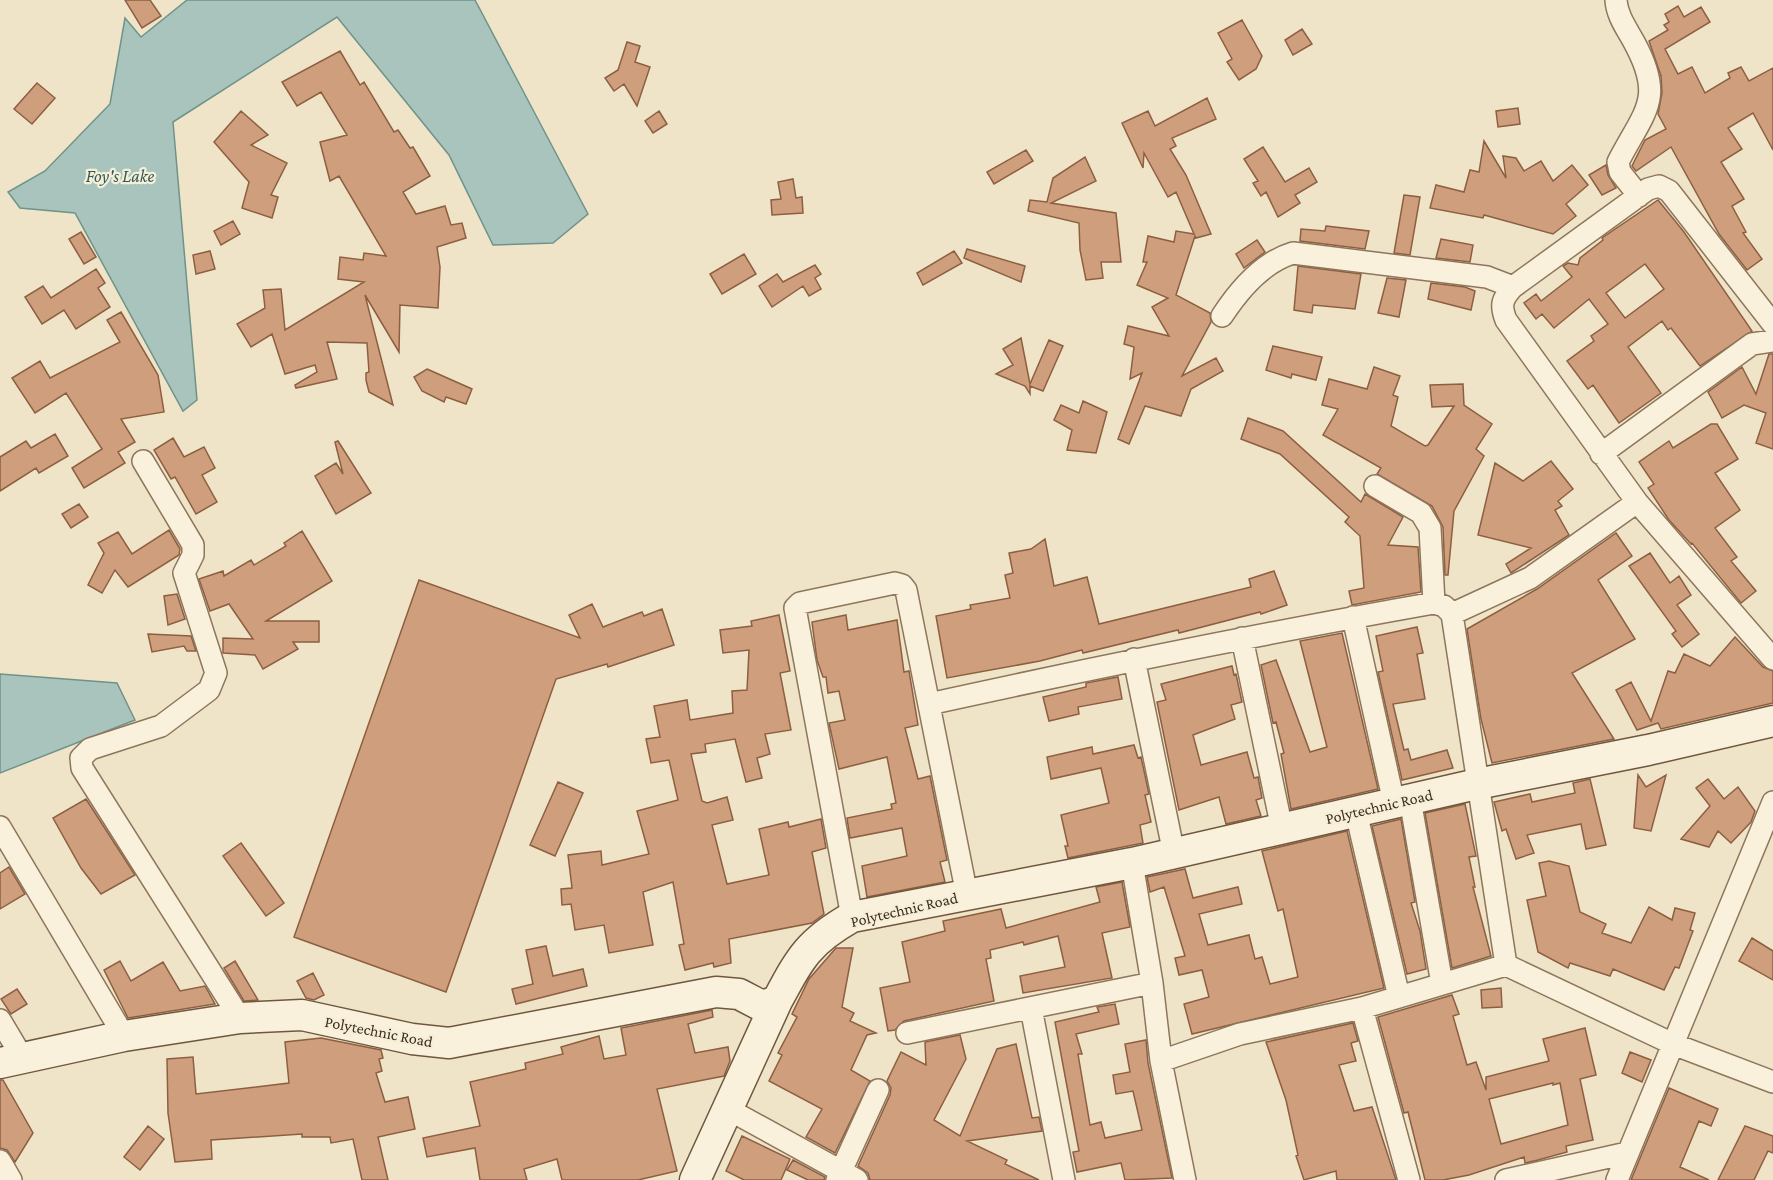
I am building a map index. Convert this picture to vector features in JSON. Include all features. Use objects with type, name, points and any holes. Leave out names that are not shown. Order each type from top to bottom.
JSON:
[{"type":"street","points":[[1616,0],[1617,10],[1645,63],[1652,87],[1649,104],[1618,162],[1620,172],[1639,196]]},
{"type":"street","points":[[1773,324],[1669,191],[1659,186],[1639,196],[1513,287],[1504,296],[1501,308],[1506,320],[1637,502],[1773,659]]},
{"type":"street","points":[[1222,316],[1235,296],[1250,282],[1279,257],[1293,253],[1486,277],[1513,287]]},
{"type":"street","points":[[1601,454],[1752,344],[1773,341]]},
{"type":"street","points":[[143,461],[193,544],[193,555],[184,573],[216,673],[209,690],[161,726],[90,749],[81,758],[82,768],[240,1018]]},
{"type":"street","points":[[1375,486],[1427,519],[1430,528],[1443,608],[1478,784],[1506,965]]},
{"type":"street","points":[[929,704],[1134,659],[1353,617],[1443,608],[1530,578],[1637,502]]},
{"type":"street","points":[[852,917],[795,608],[800,603],[895,583],[902,585],[906,590],[967,895]]},
{"type":"street","points":[[1353,617],[1402,801],[1442,984]]},
{"type":"street","points":[[1242,638],[1282,829]]},
{"type":"street","points":[[1134,659],[1174,854]]},
{"type":"street","name":"Polytechnic Road","points":[[11,1060],[124,1036],[240,1018],[302,1016],[412,1040],[449,1043],[716,992],[738,994],[762,1006],[777,1001],[801,956],[823,933],[852,917],[1132,863],[1478,784],[1648,750],[1773,721]]},
{"type":"street","points":[[1617,1180],[1773,802]]},
{"type":"street","points":[[1356,812],[1399,997]]},
{"type":"street","points":[[0,827],[124,1036]]},
{"type":"street","points":[[1132,863],[1152,983],[1161,1061],[1185,1180]]},
{"type":"street","points":[[1161,1061],[1240,1034],[1362,1008],[1506,965],[1673,1044],[1773,1082]]},
{"type":"street","points":[[907,1033],[1152,983]]},
{"type":"street","points":[[695,1180],[726,1108],[777,1001]]},
{"type":"street","points":[[1031,1008],[1064,1180]]},
{"type":"street","points":[[1362,1008],[1409,1180]]},
{"type":"street","points":[[0,1020],[11,1060]]},
{"type":"street","points":[[726,1108],[845,1177],[878,1090]]},
{"type":"street","points":[[1506,1180],[1627,1153]]},
{"type":"street","points":[[0,1161],[11,1180]]},
{"type":"water","name":"Foy's Lake","points":[[187,0],[475,0],[588,214],[553,243],[493,245],[449,155],[337,17],[173,122],[197,400],[183,411],[75,213],[20,208],[8,192],[45,171],[110,104],[125,18],[141,37]]},
{"type":"water","points":[[0,674],[117,683],[135,720],[0,773]]},
{"type":"building","points":[[125,0],[150,0],[161,16],[142,28]]},
{"type":"building","points":[[1678,6],[1684,17],[1701,7],[1710,22],[1665,49],[1678,74],[1692,67],[1705,93],[1730,78],[1728,73],[1741,67],[1749,81],[1773,68],[1773,150],[1753,113],[1728,128],[1742,149],[1721,162],[1744,199],[1732,206],[1746,232],[1743,233],[1762,259],[1747,270],[1719,234],[1671,147],[1636,171],[1632,166],[1645,140],[1666,129],[1658,114],[1662,93],[1661,76],[1649,41],[1668,30],[1664,25],[1669,22],[1665,14]]},
{"type":"building","points":[[1242,20],[1262,56],[1256,69],[1239,80],[1227,62],[1232,59],[1218,33]]},
{"type":"building","points":[[1302,29],[1312,44],[1293,55],[1285,40]]},
{"type":"building","points":[[627,42],[640,46],[635,62],[650,67],[637,106],[624,84],[614,91],[605,78],[618,70]]},
{"type":"building","points":[[340,51],[360,85],[364,82],[394,132],[398,130],[410,148],[413,147],[430,176],[403,192],[416,214],[445,206],[451,225],[462,223],[466,238],[437,247],[440,267],[438,308],[400,305],[399,352],[365,295],[393,405],[369,392],[366,380],[366,373],[369,372],[367,343],[327,342],[337,379],[296,388],[295,385],[317,372],[315,365],[285,374],[272,334],[251,347],[237,324],[265,308],[263,290],[281,289],[285,330],[364,282],[338,279],[340,257],[363,260],[364,253],[386,256],[339,176],[330,181],[320,142],[347,135],[321,92],[297,106],[282,82]]},
{"type":"building","points":[[37,83],[55,98],[32,124],[14,109]]},
{"type":"building","points":[[1207,98],[1216,119],[1172,138],[1176,146],[1170,149],[1186,175],[1211,234],[1196,238],[1195,236],[1176,295],[1210,313],[1211,322],[1182,376],[1216,358],[1223,371],[1191,389],[1181,416],[1145,406],[1129,444],[1118,439],[1142,373],[1130,379],[1134,347],[1124,344],[1128,326],[1169,336],[1152,307],[1168,298],[1137,285],[1147,262],[1143,262],[1148,236],[1174,242],[1176,231],[1194,234],[1176,192],[1168,197],[1144,153],[1143,168],[1122,123],[1148,111],[1155,126]]},
{"type":"building","points":[[1518,108],[1520,124],[1498,127],[1496,111]]},
{"type":"building","points":[[241,111],[268,135],[251,145],[287,163],[271,195],[278,197],[272,218],[242,208],[249,182],[214,142]]},
{"type":"building","points":[[659,111],[667,124],[653,133],[645,121]]},
{"type":"building","points":[[1484,141],[1506,178],[1503,156],[1516,158],[1524,171],[1541,161],[1553,181],[1572,165],[1588,185],[1566,204],[1576,216],[1553,234],[1484,215],[1483,218],[1430,208],[1436,185],[1464,192],[1470,170],[1479,172]]},
{"type":"building","points":[[1263,147],[1285,182],[1309,168],[1317,182],[1295,195],[1300,203],[1278,217],[1266,192],[1261,196],[1253,183],[1258,181],[1244,159]]},
{"type":"building","points":[[1026,150],[1033,161],[994,184],[987,172]]},
{"type":"building","points":[[1085,157],[1096,181],[1051,203],[1116,213],[1121,262],[1101,262],[1103,278],[1086,280],[1080,250],[1079,223],[1028,211],[1030,200],[1047,202],[1053,178]]},
{"type":"building","points":[[1606,165],[1608,175],[1616,188],[1602,195],[1589,175]]},
{"type":"building","points":[[793,179],[796,198],[802,197],[803,213],[772,215],[771,200],[781,199],[778,182]]},
{"type":"building","points":[[1404,195],[1420,197],[1410,255],[1394,253]]},
{"type":"building","points":[[1658,200],[1684,232],[1752,331],[1700,366],[1671,328],[1668,330],[1662,321],[1628,347],[1661,393],[1619,423],[1593,385],[1588,389],[1567,361],[1594,341],[1591,336],[1608,324],[1589,299],[1554,328],[1542,314],[1536,319],[1524,303],[1536,294],[1541,301],[1572,277],[1563,266],[1568,263],[1578,265],[1580,258],[1603,240],[1602,238]],"holes":[[[1645,264],[1664,289],[1625,318],[1606,293]]]},
{"type":"building","points":[[233,221],[240,234],[221,245],[214,231]]},
{"type":"building","points":[[1326,226],[1369,231],[1365,249],[1300,241],[1301,229],[1325,231]]},
{"type":"building","points":[[81,232],[96,257],[84,264],[69,239]]},
{"type":"building","points":[[1441,239],[1473,245],[1470,262],[1436,258]]},
{"type":"building","points":[[1257,240],[1265,252],[1244,268],[1236,254]]},
{"type":"building","points":[[967,249],[1025,266],[1021,282],[964,258]]},
{"type":"building","points":[[210,251],[215,269],[196,274],[193,255]]},
{"type":"building","points":[[954,251],[962,263],[923,285],[917,273]]},
{"type":"building","points":[[744,254],[756,274],[722,294],[710,274]]},
{"type":"building","points":[[815,265],[821,274],[815,278],[821,289],[809,296],[803,286],[772,307],[759,286],[777,274],[783,282]]},
{"type":"building","points":[[1298,266],[1361,274],[1355,309],[1313,305],[1312,313],[1294,310]]},
{"type":"building","points":[[96,269],[105,283],[98,288],[110,307],[76,329],[64,310],[42,324],[25,297],[43,286],[51,298]]},
{"type":"building","points":[[1387,278],[1406,280],[1399,317],[1378,313]]},
{"type":"building","points":[[1431,283],[1465,287],[1475,291],[1471,310],[1428,299]]},
{"type":"building","points":[[121,312],[158,375],[164,412],[121,419],[135,442],[118,452],[125,463],[84,488],[72,468],[102,449],[66,393],[35,413],[12,378],[40,361],[50,378],[120,342],[107,320]]},
{"type":"building","points":[[1021,338],[1030,384],[1049,340],[1063,346],[1043,391],[1030,386],[1030,394],[1025,386],[996,374],[1013,365],[1003,349]]},
{"type":"building","points":[[1273,346],[1322,357],[1316,380],[1292,374],[1291,378],[1266,370]]},
{"type":"building","points":[[1769,354],[1773,354],[1773,449],[1756,443],[1766,413],[1744,405],[1722,418],[1708,392],[1742,367],[1756,394]]},
{"type":"building","points":[[1374,367],[1400,376],[1393,395],[1398,397],[1391,426],[1425,446],[1428,445],[1454,406],[1432,407],[1430,385],[1463,384],[1464,405],[1492,424],[1476,449],[1484,456],[1454,511],[1448,575],[1445,575],[1443,527],[1432,506],[1377,474],[1381,468],[1323,435],[1338,409],[1322,405],[1329,379],[1367,389]]},
{"type":"building","points":[[427,369],[472,389],[466,404],[446,397],[444,402],[422,391],[414,377]]},
{"type":"building","points":[[1083,401],[1107,412],[1096,453],[1067,450],[1072,430],[1054,420],[1061,405],[1079,413]]},
{"type":"building","points":[[1248,418],[1283,431],[1361,502],[1365,494],[1403,517],[1388,545],[1418,547],[1421,592],[1352,605],[1349,591],[1364,588],[1360,536],[1345,522],[1349,517],[1280,454],[1241,439]]},
{"type":"building","points":[[1711,424],[1717,424],[1738,459],[1715,473],[1740,510],[1715,528],[1737,557],[1731,561],[1756,591],[1741,603],[1692,543],[1669,520],[1648,488],[1654,484],[1639,462],[1669,441],[1673,448]]},
{"type":"building","points":[[55,434],[68,456],[39,473],[36,468],[0,491],[0,457],[26,441],[31,448]]},
{"type":"building","points":[[173,438],[184,457],[204,447],[215,468],[202,475],[217,502],[196,514],[175,477],[171,479],[154,450]]},
{"type":"building","points":[[338,441],[371,493],[336,514],[315,476],[336,463],[343,474],[335,442]]},
{"type":"building","points":[[1551,461],[1573,489],[1558,501],[1562,506],[1555,510],[1569,535],[1511,573],[1506,564],[1531,548],[1478,535],[1495,463],[1523,481]]},
{"type":"building","points":[[79,504],[88,517],[71,528],[62,514]]},
{"type":"building","points":[[169,530],[180,549],[179,555],[128,587],[115,570],[102,593],[88,585],[104,553],[98,543],[118,532],[132,554]]},
{"type":"building","points":[[302,531],[332,581],[266,621],[319,621],[319,642],[293,642],[298,649],[263,669],[255,655],[223,653],[223,638],[253,639],[229,604],[210,611],[199,579],[223,571],[224,576],[251,560],[254,565],[286,546],[284,543]]},
{"type":"building","points":[[1616,533],[1632,556],[1598,580],[1635,639],[1572,673],[1614,739],[1492,763],[1481,719],[1467,629],[1537,589]]},
{"type":"building","points":[[1045,539],[1054,586],[1087,577],[1099,624],[1251,587],[1249,579],[1274,571],[1287,605],[1261,614],[1260,612],[1179,633],[1178,630],[1083,653],[1082,650],[1040,661],[947,678],[936,616],[971,609],[970,605],[1010,598],[1005,575],[1013,573],[1009,553],[1031,549]]},
{"type":"building","points":[[1650,553],[1670,583],[1679,576],[1691,595],[1677,605],[1699,634],[1682,647],[1672,634],[1676,631],[1629,566]]},
{"type":"building","points":[[419,580],[580,638],[569,615],[592,604],[603,627],[642,612],[644,616],[662,609],[674,645],[608,667],[607,664],[556,679],[446,992],[294,937]]},
{"type":"building","points":[[177,594],[185,619],[168,625],[164,596]]},
{"type":"building","points":[[779,615],[790,671],[780,673],[791,730],[765,734],[770,754],[757,758],[762,778],[746,782],[735,739],[705,744],[706,752],[691,754],[702,801],[707,803],[727,797],[733,820],[712,825],[727,884],[769,875],[759,829],[788,822],[789,827],[821,819],[826,848],[812,852],[824,914],[812,923],[729,939],[731,963],[714,967],[713,963],[685,970],[679,945],[684,944],[673,882],[643,892],[653,945],[609,953],[604,925],[575,930],[571,904],[562,905],[561,889],[572,888],[568,855],[601,851],[602,865],[649,854],[637,811],[678,800],[669,760],[651,763],[646,739],[660,737],[654,706],[687,700],[690,720],[733,713],[732,691],[747,690],[749,650],[723,653],[720,630],[752,626],[751,621]]},
{"type":"building","points":[[846,615],[848,630],[897,620],[904,672],[909,671],[918,725],[905,728],[918,779],[930,776],[947,860],[940,862],[945,882],[867,897],[862,866],[907,856],[902,828],[850,838],[847,818],[892,809],[891,804],[896,803],[887,757],[839,769],[829,723],[845,720],[839,691],[828,693],[826,677],[823,677],[817,660],[812,622]]},
{"type":"building","points":[[1417,627],[1423,653],[1417,654],[1425,699],[1393,704],[1404,750],[1408,749],[1411,760],[1447,750],[1453,768],[1402,780],[1378,672],[1383,671],[1376,636]]},
{"type":"building","points":[[1342,633],[1378,789],[1291,809],[1281,754],[1284,753],[1276,722],[1273,723],[1261,665],[1276,660],[1310,752],[1327,747],[1300,641]]},
{"type":"building","points":[[148,634],[191,636],[196,651],[187,651],[184,646],[152,652]]},
{"type":"building","points":[[1735,637],[1763,667],[1773,671],[1773,703],[1661,729],[1658,723],[1637,730],[1616,690],[1631,682],[1651,721],[1668,671],[1675,673],[1684,654],[1710,666]]},
{"type":"building","points":[[1232,666],[1242,702],[1231,705],[1235,719],[1193,735],[1201,765],[1247,752],[1254,778],[1258,777],[1262,798],[1256,800],[1261,816],[1226,824],[1219,797],[1179,810],[1157,702],[1166,700],[1161,684]]},
{"type":"building","points":[[1118,677],[1122,699],[1078,707],[1079,714],[1049,721],[1043,697],[1086,687],[1086,683]]},
{"type":"building","points":[[1134,745],[1138,758],[1141,757],[1149,794],[1145,795],[1151,822],[1140,825],[1143,843],[1068,858],[1065,846],[1068,846],[1061,815],[1109,803],[1101,768],[1051,779],[1047,757],[1092,747],[1093,754]]},
{"type":"building","points":[[1638,775],[1646,787],[1666,775],[1651,831],[1634,828]]},
{"type":"building","points":[[1590,779],[1606,845],[1586,849],[1581,824],[1527,835],[1534,853],[1516,859],[1506,829],[1502,831],[1494,802],[1530,794],[1532,802],[1575,793],[1573,783]]},
{"type":"building","points":[[1708,779],[1724,799],[1738,787],[1755,811],[1751,822],[1731,843],[1718,831],[1709,847],[1681,839],[1710,806],[1696,788]]},
{"type":"building","points":[[558,782],[583,793],[555,856],[530,845]]},
{"type":"building","points":[[86,799],[135,875],[101,894],[81,868],[53,818]]},
{"type":"building","points":[[1465,804],[1476,856],[1469,857],[1475,887],[1473,887],[1491,956],[1452,968],[1425,813]]},
{"type":"building","points":[[1401,819],[1415,902],[1411,903],[1420,931],[1426,969],[1407,974],[1372,826]]},
{"type":"building","points":[[1347,831],[1384,988],[1192,1034],[1184,1004],[1209,997],[1202,970],[1179,975],[1175,958],[1185,956],[1164,887],[1150,892],[1147,877],[1185,869],[1193,898],[1238,887],[1242,904],[1199,914],[1208,945],[1249,935],[1255,959],[1262,957],[1270,984],[1298,977],[1283,909],[1278,911],[1262,851]]},
{"type":"building","points":[[241,843],[284,903],[266,916],[223,856]]},
{"type":"building","points":[[1549,861],[1569,866],[1580,912],[1606,924],[1602,933],[1631,943],[1649,907],[1672,920],[1675,908],[1695,913],[1690,930],[1693,931],[1679,968],[1675,967],[1664,990],[1613,969],[1610,976],[1570,963],[1568,968],[1538,952],[1527,900],[1546,896],[1539,863]]},
{"type":"building","points":[[9,867],[25,894],[0,909],[0,873]]},
{"type":"building","points":[[1122,882],[1130,927],[1102,933],[1112,978],[1023,993],[1020,976],[1065,967],[1058,936],[1024,945],[1023,942],[990,950],[991,958],[986,959],[994,1001],[904,1021],[895,1030],[888,1031],[880,988],[910,982],[902,942],[945,931],[943,921],[1001,909],[1006,928],[1100,902],[1096,887]]},
{"type":"building","points":[[1752,938],[1773,951],[1773,980],[1739,961]]},
{"type":"building","points":[[546,946],[553,976],[583,969],[587,986],[516,1004],[512,989],[533,984],[526,950]]},
{"type":"building","points":[[836,948],[853,948],[842,1007],[854,1013],[850,1021],[876,1033],[867,1035],[851,1070],[870,1081],[835,1153],[806,1137],[822,1109],[769,1081],[782,1055],[778,1053],[797,1017],[792,1014],[809,979]]},
{"type":"building","points":[[120,961],[131,981],[163,962],[180,991],[205,986],[215,1004],[128,1018],[104,970]]},
{"type":"building","points":[[235,961],[258,1000],[244,1001],[224,968]]},
{"type":"building","points":[[313,973],[324,995],[314,1000],[306,998],[297,981]]},
{"type":"building","points":[[1501,988],[1502,1007],[1482,1008],[1481,990]]},
{"type":"building","points":[[17,989],[27,1004],[11,1014],[1,999]]},
{"type":"building","points":[[1452,995],[1459,1014],[1453,1016],[1467,1065],[1476,1062],[1486,1090],[1486,1077],[1549,1061],[1543,1039],[1585,1028],[1596,1075],[1580,1079],[1593,1140],[1566,1146],[1567,1152],[1538,1160],[1525,1163],[1524,1157],[1469,1175],[1443,1180],[1425,1180],[1408,1112],[1404,1113],[1378,1017]],"holes":[[[1553,1083],[1553,1085],[1560,1083],[1568,1125],[1501,1144],[1489,1099]]]},
{"type":"building","points":[[1115,1004],[1119,1024],[1076,1034],[1082,1054],[1078,1054],[1090,1125],[1101,1122],[1105,1138],[1142,1130],[1133,1091],[1116,1094],[1113,1075],[1130,1072],[1125,1044],[1146,1040],[1148,1063],[1172,1178],[1125,1180],[1121,1163],[1077,1172],[1073,1152],[1079,1151],[1055,1022],[1099,1012],[1097,1007]]},
{"type":"building","points":[[712,1010],[713,1017],[688,1024],[695,1053],[728,1047],[730,1061],[724,1076],[657,1089],[677,1171],[638,1180],[562,1180],[557,1159],[524,1169],[527,1180],[480,1180],[475,1148],[427,1157],[423,1138],[480,1126],[470,1082],[526,1069],[525,1063],[563,1054],[561,1047],[599,1036],[604,1059],[626,1055],[621,1028]]},
{"type":"building","points":[[1353,1023],[1358,1041],[1351,1043],[1356,1061],[1339,1065],[1354,1111],[1372,1107],[1396,1180],[1337,1180],[1336,1171],[1304,1180],[1296,1156],[1298,1155],[1286,1100],[1266,1042]]},
{"type":"building","points":[[960,1035],[966,1059],[934,1120],[960,1136],[997,1049],[1016,1044],[1032,1118],[1039,1117],[1042,1131],[967,1141],[1007,1160],[1005,1164],[1039,1180],[870,1180],[868,1173],[858,1166],[890,1095],[891,1088],[887,1081],[901,1052],[926,1065],[925,1042]]},
{"type":"building","points":[[321,1038],[381,1050],[383,1058],[379,1059],[382,1071],[376,1073],[385,1102],[408,1097],[415,1129],[378,1137],[388,1180],[362,1180],[353,1139],[331,1143],[330,1137],[302,1137],[302,1134],[211,1140],[212,1159],[175,1162],[168,1113],[167,1059],[193,1057],[196,1094],[289,1083],[285,1042]]},
{"type":"building","points":[[1630,1052],[1651,1060],[1642,1082],[1622,1073]]},
{"type":"building","points":[[0,1080],[3,1080],[33,1133],[15,1162],[7,1150],[0,1148]]},
{"type":"building","points":[[1669,1088],[1718,1109],[1711,1126],[1699,1121],[1680,1167],[1709,1180],[1631,1180]]},
{"type":"building","points":[[148,1126],[164,1139],[140,1170],[124,1157]]},
{"type":"building","points":[[1745,1126],[1773,1136],[1773,1153],[1768,1151],[1754,1180],[1718,1180]]},
{"type":"building","points":[[742,1136],[790,1159],[781,1180],[744,1180],[726,1171]]},
{"type":"building","points":[[793,1160],[825,1177],[824,1180],[808,1180],[787,1170]]}]
